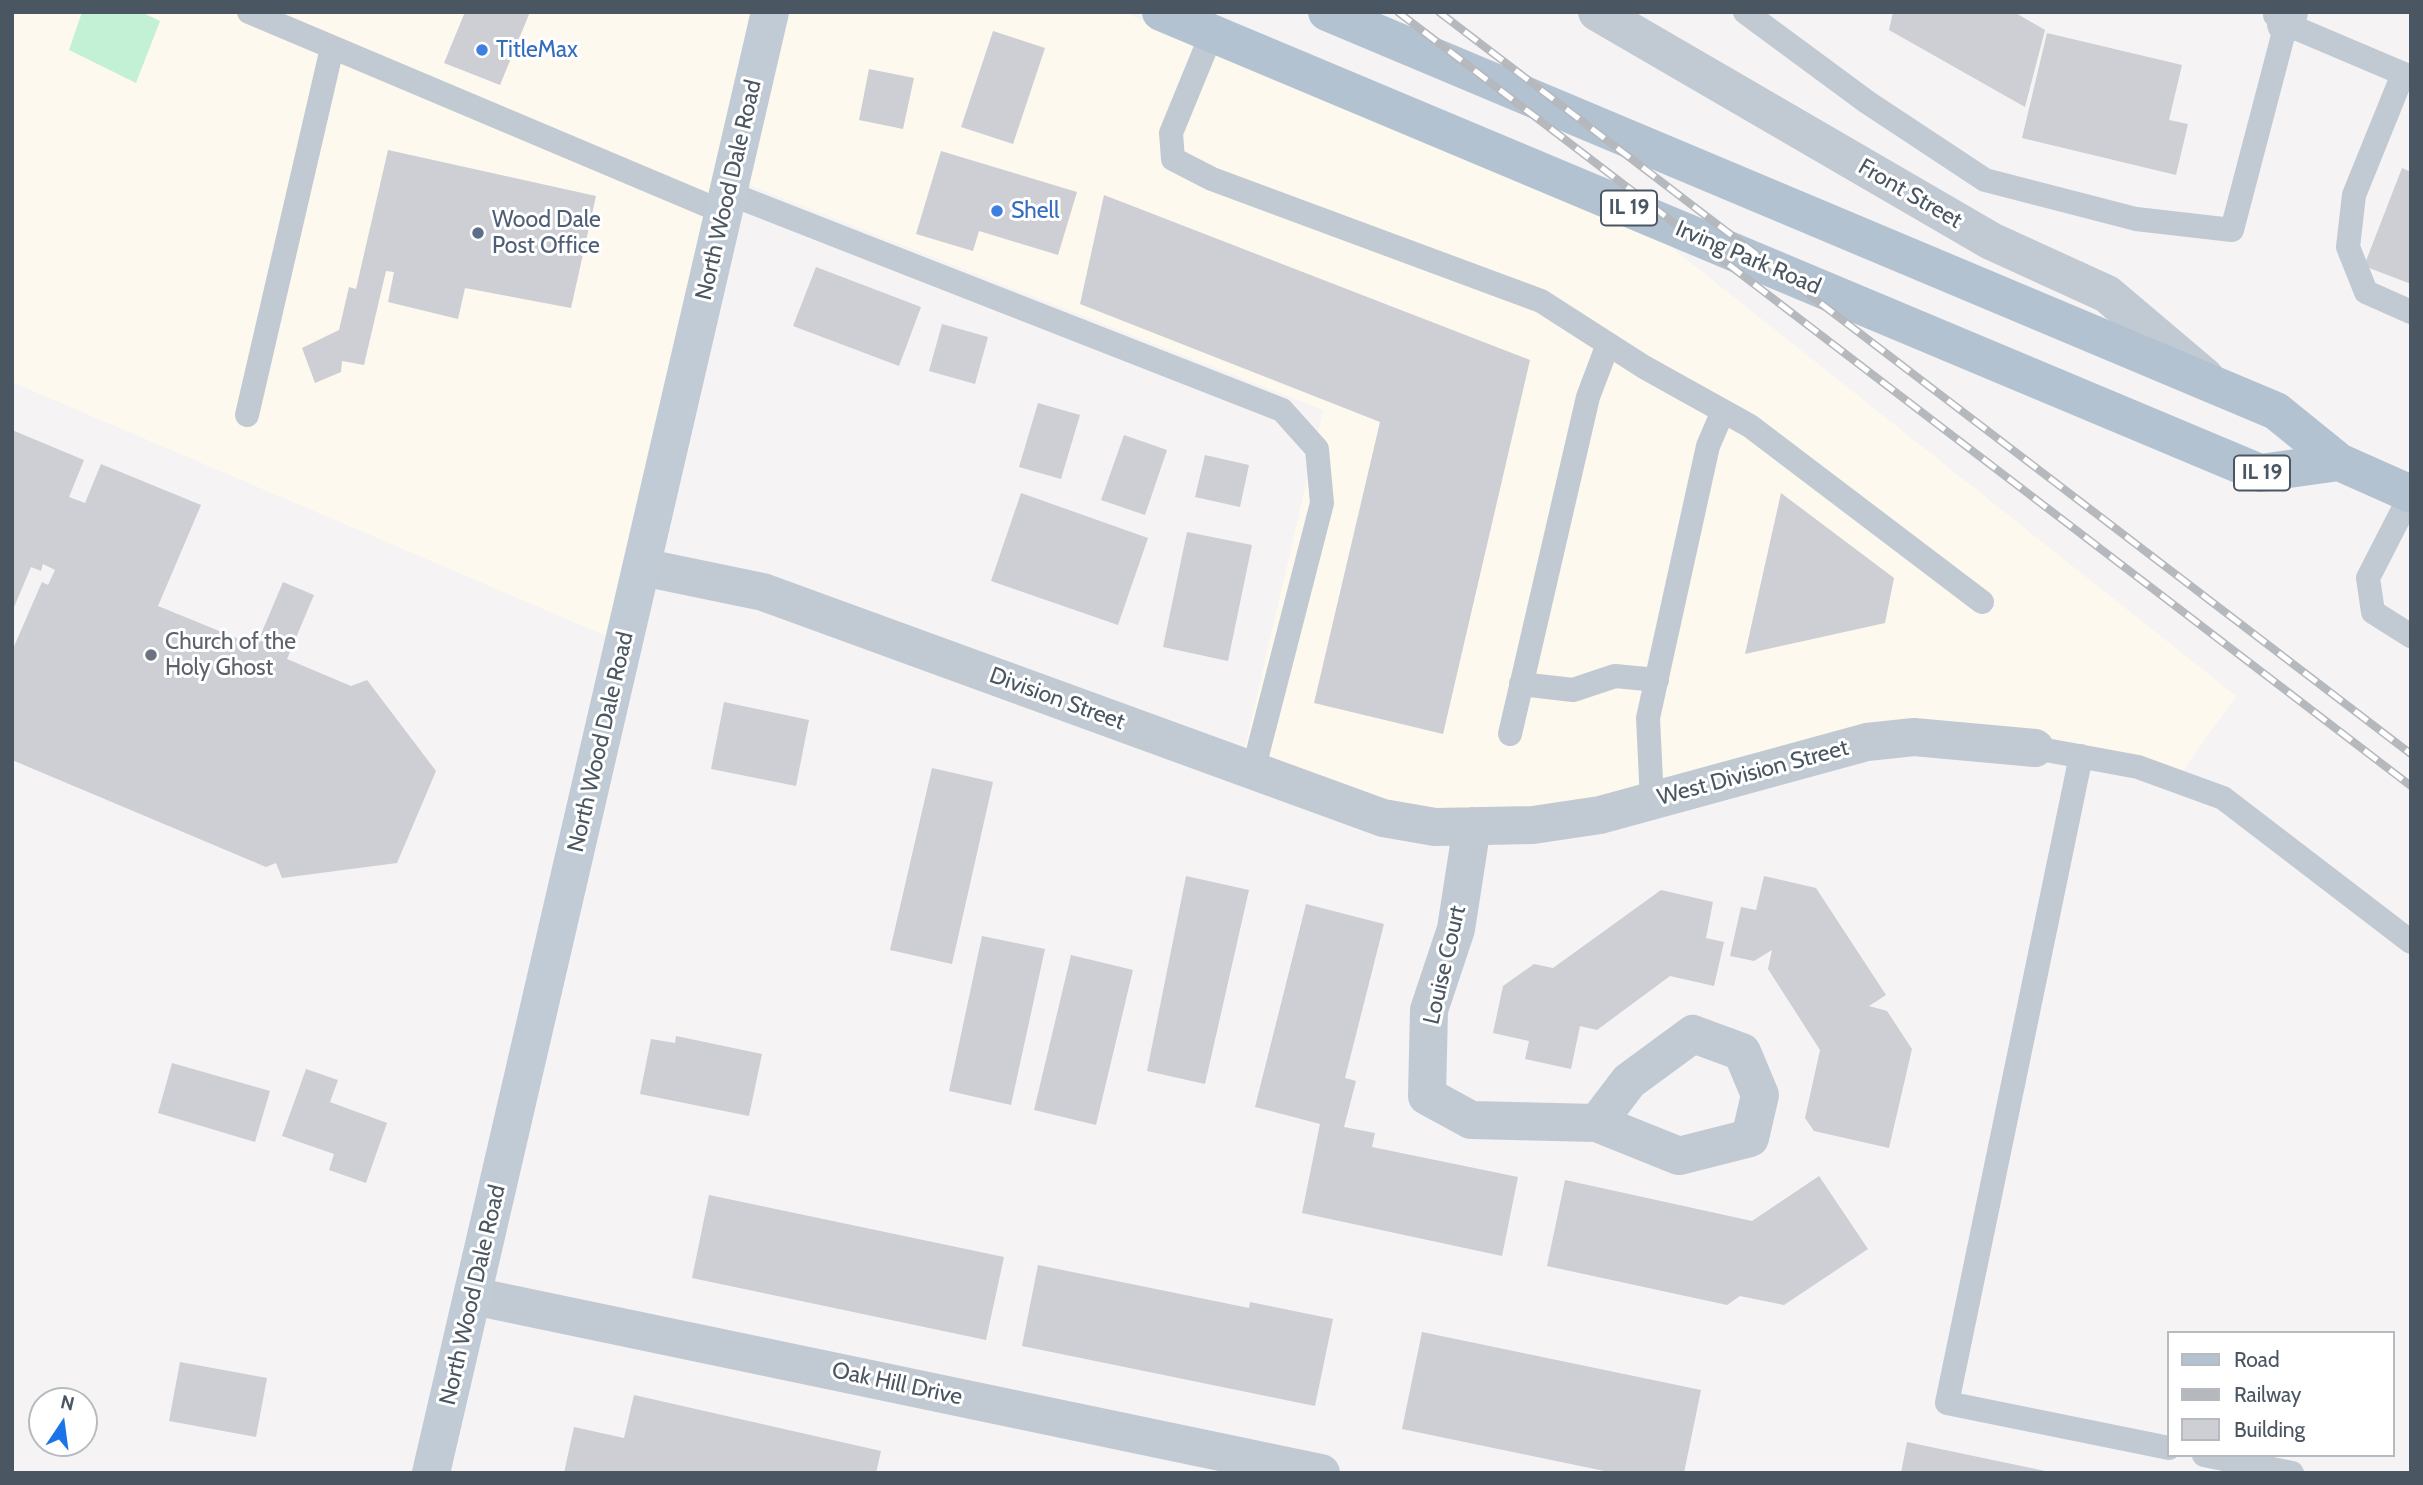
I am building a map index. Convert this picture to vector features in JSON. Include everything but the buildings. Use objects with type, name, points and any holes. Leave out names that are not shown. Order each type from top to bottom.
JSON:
[{"type":"main road","name":"North Wood Dale Road","points":[[431,1473],[770,12]]},
{"type":"main road","name":"Irving Park Road","points":[[1161,12],[2260,473],[2339,462]]},
{"type":"main road","name":"IL 19","points":[[1327,12],[2276,411],[2339,462],[2411,494]]},
{"type":"street","name":"Front Street","points":[[1597,12],[1991,242],[2107,294],[2214,385]]},
{"type":"street","name":"Division Street","points":[[642,567],[763,592],[1383,818],[1435,827],[1472,826]]},
{"type":"street","name":"West Division Street","points":[[1472,826],[1547,823],[1600,815],[1867,742],[1914,737],[2035,748]]},
{"type":"street","name":"Louise Court","points":[[1472,826],[1456,929],[1429,1010],[1427,1096],[1471,1120],[1597,1123]]},
{"type":"street","name":"Oak Hill Drive","points":[[472,1296],[1321,1473]]},
{"type":"lane","points":[[248,12],[332,48],[726,202],[1282,410],[1317,449],[1322,503],[1253,771]]},
{"type":"lane","points":[[1745,12],[1867,102],[1985,180],[2136,219],[2232,230],[2282,16],[2407,75],[2354,195],[2348,247],[2366,292],[2411,312]]},
{"type":"lane","points":[[1212,33],[1171,133],[1174,159],[1212,179],[1541,301],[1608,344],[1750,426],[1982,602]]},
{"type":"lane","points":[[247,415],[332,48]]},
{"type":"lane","points":[[1510,734],[1588,397],[1608,344]]},
{"type":"lane","points":[[1652,801],[1648,718],[1708,446],[1723,411]]},
{"type":"lane","points":[[2411,494],[2368,578],[2373,612],[2411,636]]},
{"type":"lane","points":[[1521,684],[1573,690],[1615,676],[1657,680]]},
{"type":"lane","points":[[2035,748],[2138,766],[2223,798],[2411,942]]},
{"type":"lane","points":[[2081,756],[1947,1403],[2168,1448]]},
{"type":"lane","points":[[2214,1457],[2292,1473]]},
{"type":"shaded area","points":[[12,12],[763,12],[620,642],[12,382]]},
{"type":"shaded area","points":[[786,12],[1123,12],[1666,243],[2236,696],[2182,772],[2145,759],[2076,743],[2016,734],[1595,812],[1436,822],[1242,760],[1323,410],[744,183]]},
{"type":"green space","points":[[82,12],[141,12],[160,21],[136,83],[69,50]]},
{"type":"railway","points":[[1398,12],[2411,786]]},
{"type":"railway","points":[[1439,12],[2411,754]]},
{"type":"place","name":"TitleMax","points":[[482,50]]},
{"type":"place","name":"Shell","points":[[997,211]]},
{"type":"place","name":"Wood Dale Post Office","points":[[478,233]]},
{"type":"place","name":"Church of the Holy Ghost","points":[[151,655]]}]
